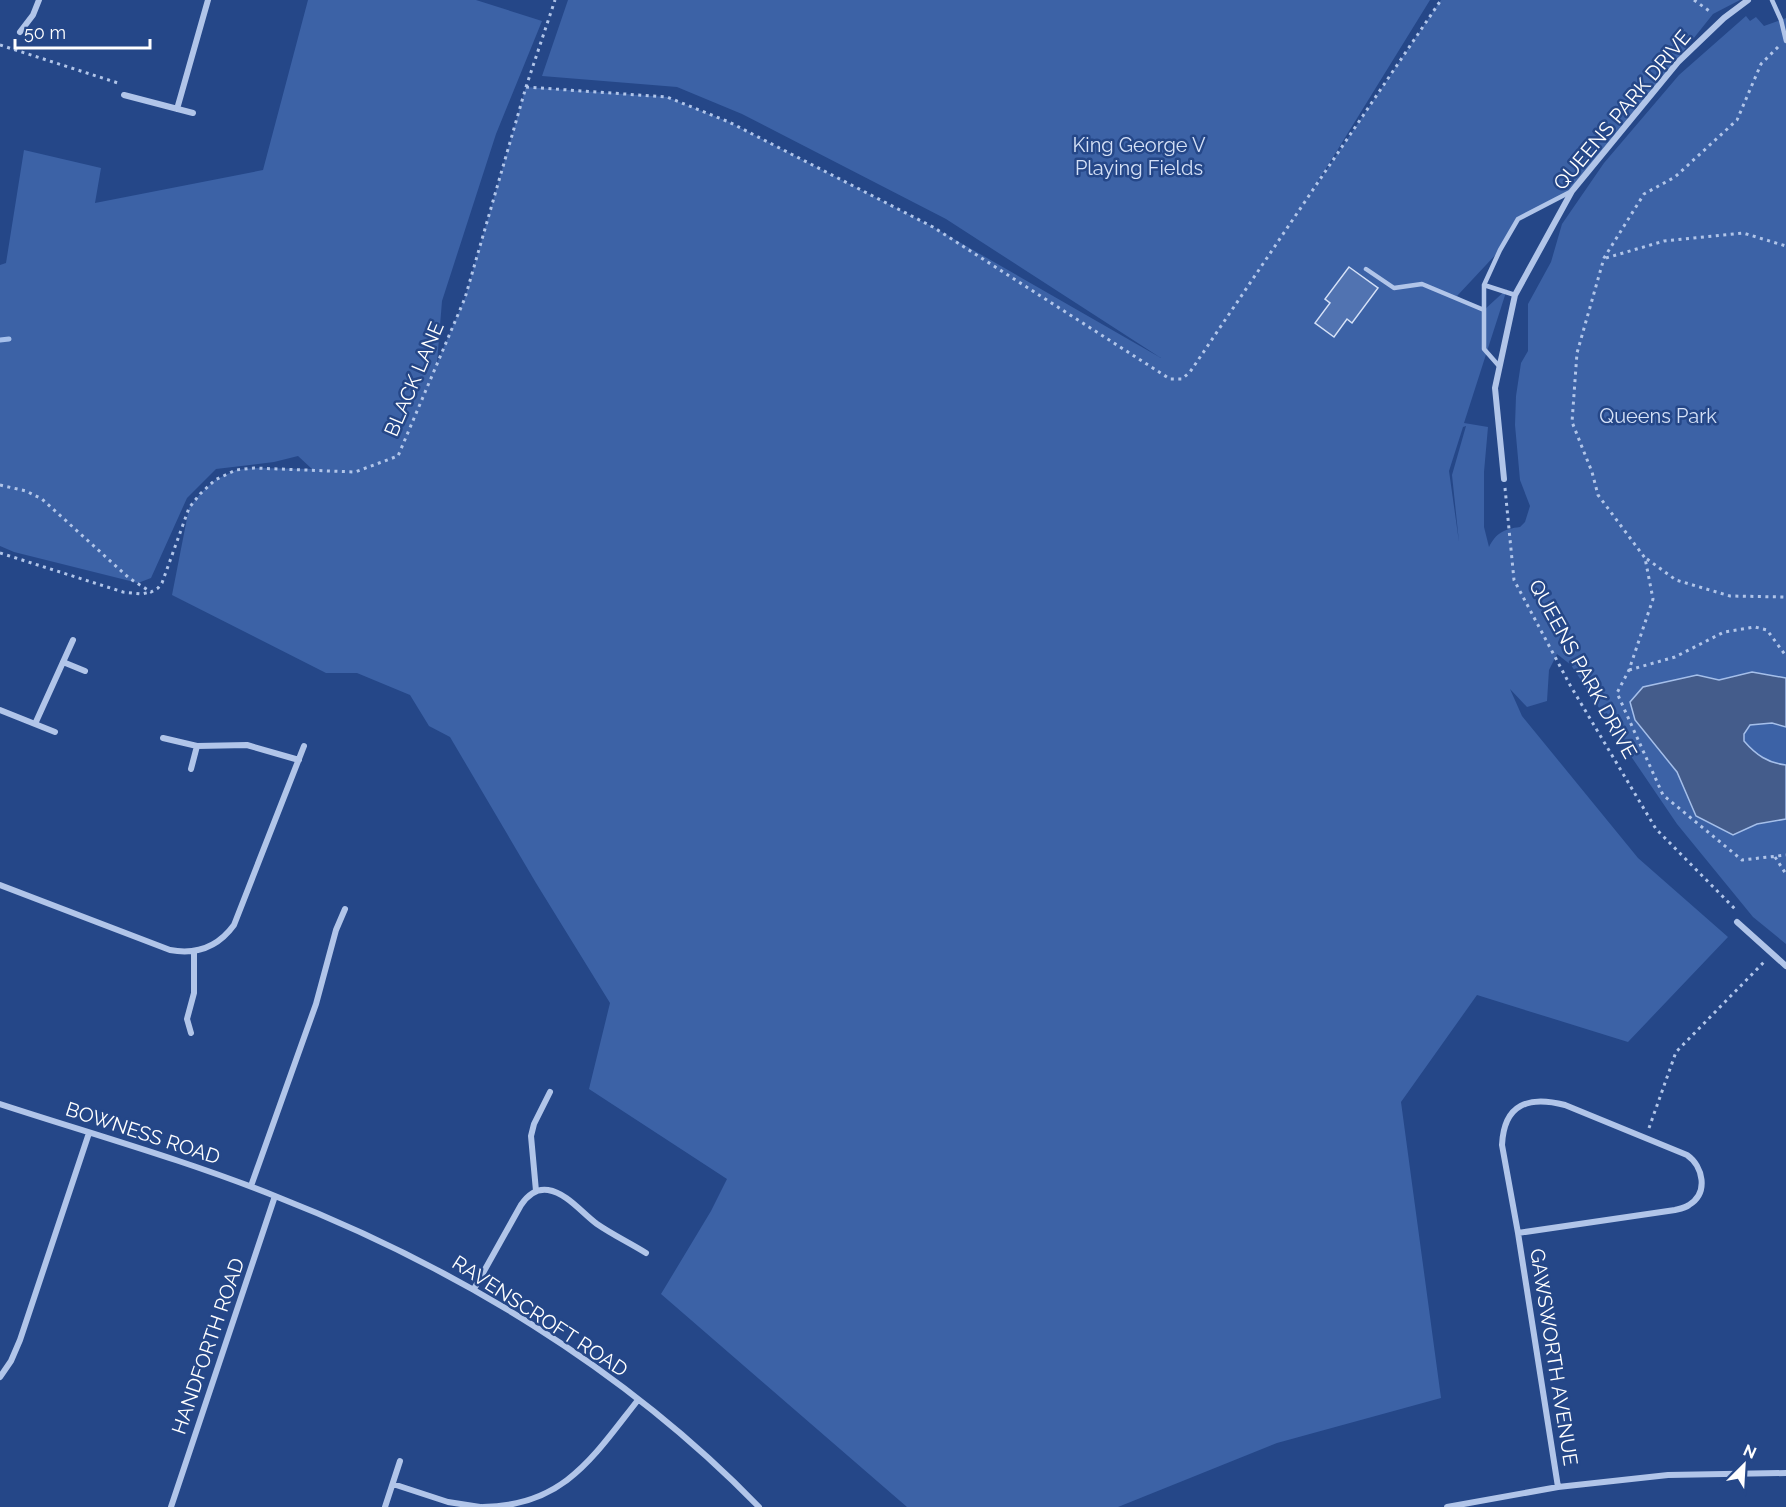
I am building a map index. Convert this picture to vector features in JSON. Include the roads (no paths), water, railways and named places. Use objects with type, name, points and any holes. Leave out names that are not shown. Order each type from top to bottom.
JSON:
[{"type":"street","points":[[20,32],[33,15],[39,0]]},
{"type":"street","points":[[177,109],[208,0]]},
{"type":"street","name":"QUEENS PARK DRIVE","points":[[1504,479],[1495,388],[1515,295],[1572,191],[1678,62],[1724,18],[1748,0]]},
{"type":"street","points":[[124,95],[193,113]]},
{"type":"street","points":[[35,724],[73,640]]},
{"type":"street","points":[[63,662],[85,671]]},
{"type":"street","points":[[0,710],[55,732]]},
{"type":"street","points":[[163,738],[197,746],[247,745],[298,760]]},
{"type":"street","points":[[191,769],[197,746]]},
{"type":"street","points":[[0,885],[160,947],[194,952],[217,944],[234,925],[304,746]]},
{"type":"street","points":[[251,1186],[316,1004],[336,930],[345,909]]},
{"type":"street","points":[[1737,922],[1786,966]]},
{"type":"street","points":[[191,1033],[187,1019],[194,993],[194,952]]},
{"type":"street","points":[[536,1191],[531,1136],[534,1124],[550,1092]]},
{"type":"street","name":"GAWSWORTH AVENUE","points":[[1518,1233],[1675,1210],[1689,1205],[1695,1200],[1702,1182],[1700,1167],[1687,1155],[1565,1105],[1540,1100],[1520,1107],[1506,1123],[1502,1134],[1502,1146],[1558,1487]]},
{"type":"street","name":"BOWNESS ROAD","points":[[0,1104],[251,1186],[275,1196]]},
{"type":"street","points":[[0,1377],[11,1361],[20,1340],[89,1133]]},
{"type":"street","points":[[474,1289],[521,1205],[530,1194],[536,1191],[546,1190],[559,1193],[600,1226],[646,1253]]},
{"type":"street","name":"RAVENSCROFT ROAD","points":[[275,1196],[392,1246],[474,1289],[562,1345],[638,1400],[717,1466],[759,1507]]},
{"type":"street","name":"HANDFORTH ROAD","points":[[171,1507],[275,1196]]},
{"type":"street","points":[[393,1484],[448,1502],[482,1507],[504,1506],[531,1499],[567,1481],[594,1456],[638,1400]]},
{"type":"street","points":[[385,1507],[400,1461]]},
{"type":"street","points":[[1447,1507],[1558,1487],[1668,1475],[1786,1473]]},
{"type":"lane","points":[[1772,0],[1786,40]]},
{"type":"lane","points":[[1500,366],[1484,349],[1484,285],[1500,250],[1518,219],[1572,191]]},
{"type":"lane","points":[[1366,269],[1394,288],[1422,284],[1484,310]]},
{"type":"lane","points":[[1484,285],[1515,295]]},
{"type":"waterway","points":[[0,340],[9,339]]},
{"type":"park label","name":"King George V Playing Fields","points":[[1139,156]]},
{"type":"park label","name":"Queens Park","points":[[1658,416]]}]
